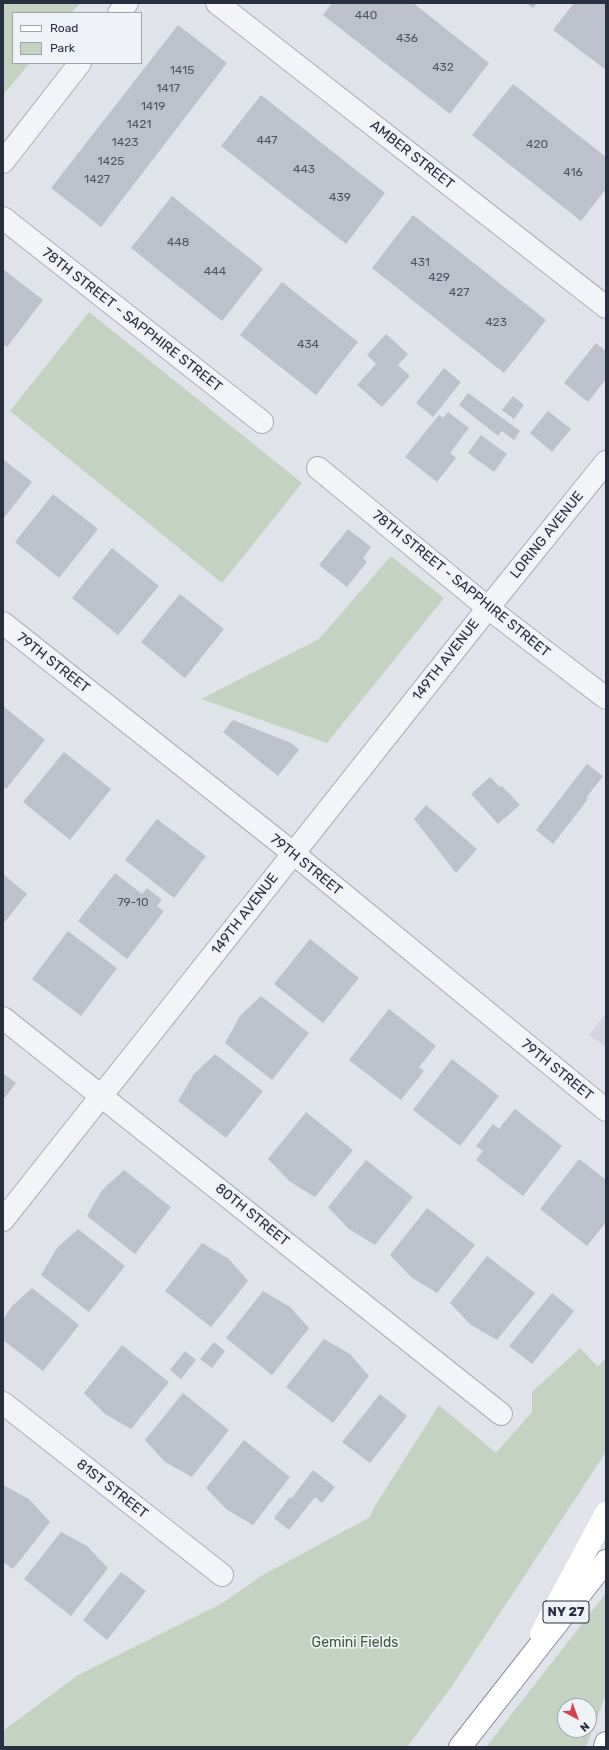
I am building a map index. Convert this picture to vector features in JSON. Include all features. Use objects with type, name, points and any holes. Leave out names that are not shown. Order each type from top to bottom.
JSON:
[{"type":"main road","points":[[526,1663],[606,1513]]},
{"type":"main road","name":"NY 27","points":[[460,1747],[606,1561]]},
{"type":"main road","points":[[605,1747],[606,1743]]},
{"type":"street","points":[[120,12],[127,3]]},
{"type":"street","name":"AMBER STREET","points":[[217,3],[606,307]]},
{"type":"street","points":[[3,162],[79,64]]},
{"type":"street","name":"78TH STREET - SAPPHIRE STREET","points":[[3,218],[262,422]]},
{"type":"street","name":"LORING AVENUE","points":[[488,608],[606,462]]},
{"type":"street","name":"78TH STREET - SAPPHIRE STREET","points":[[318,468],[488,608],[606,698]]},
{"type":"street","name":"149TH AVENUE","points":[[3,1220],[488,608]]},
{"type":"street","name":"79TH STREET","points":[[3,623],[293,853],[606,1110]]},
{"type":"street","name":"80TH STREET","points":[[3,1018],[501,1414]]},
{"type":"street","name":"81ST STREET","points":[[3,1403],[222,1575]]},
{"type":"shaded area","points":[[606,1013],[606,1047],[589,1035]]},
{"type":"green space","points":[[3,3],[80,3],[73,12],[12,12],[12,64],[29,64],[3,95]]},
{"type":"green space","points":[[89,312],[302,483],[222,583],[10,411]]},
{"type":"green space","points":[[391,556],[444,598],[327,743],[201,699],[319,639]]},
{"type":"green space","name":"Gemini Fields","points":[[580,1348],[598,1367],[606,1357],[606,1452],[450,1689],[407,1747],[3,1747],[3,1731],[78,1675],[221,1604],[261,1576],[370,1517],[373,1509],[439,1405],[496,1453],[532,1412],[532,1392]]},
{"type":"green space","points":[[606,1593],[606,1694],[597,1718],[597,1698],[557,1698],[557,1738],[589,1738],[586,1747],[486,1747]]},
{"type":"building","points":[[332,3],[413,3],[489,63],[450,114],[323,15]]},
{"type":"building","points":[[526,3],[537,3],[533,8]]},
{"type":"building","points":[[574,3],[606,3],[606,70],[553,30]]},
{"type":"building","points":[[178,25],[227,63],[101,227],[51,188]]},
{"type":"building","points":[[513,84],[606,157],[606,189],[581,221],[472,135]]},
{"type":"building","points":[[261,95],[385,193],[346,244],[221,146]]},
{"type":"building","points":[[172,196],[263,269],[222,321],[131,248]]},
{"type":"building","points":[[413,215],[546,320],[504,373],[372,268]]},
{"type":"building","points":[[3,269],[43,300],[7,347],[3,344]]},
{"type":"building","points":[[282,282],[358,342],[316,395],[240,335]]},
{"type":"building","points":[[386,334],[408,354],[398,365],[410,376],[382,407],[357,385],[376,364],[367,355]]},
{"type":"building","points":[[596,343],[606,351],[606,379],[588,402],[564,383]]},
{"type":"building","points":[[444,368],[461,382],[433,417],[416,403]]},
{"type":"building","points":[[468,393],[520,431],[514,440],[502,431],[498,436],[459,405]]},
{"type":"building","points":[[513,396],[524,405],[514,419],[502,410]]},
{"type":"building","points":[[548,411],[571,429],[552,452],[530,433]]},
{"type":"building","points":[[448,412],[469,428],[450,453],[456,458],[437,482],[405,457],[439,415],[443,418]]},
{"type":"building","points":[[481,435],[507,454],[494,472],[468,453]]},
{"type":"building","points":[[3,459],[32,482],[3,519]]},
{"type":"building","points":[[53,494],[98,529],[59,578],[15,542]]},
{"type":"building","points":[[348,529],[371,547],[363,558],[367,562],[347,587],[319,565]]},
{"type":"building","points":[[112,548],[159,586],[118,635],[72,598]]},
{"type":"building","points":[[180,594],[224,629],[185,678],[141,642]]},
{"type":"building","points":[[3,706],[45,740],[6,789],[3,787]]},
{"type":"building","points":[[233,720],[291,743],[299,750],[278,776],[223,732]]},
{"type":"building","points":[[64,752],[111,789],[70,840],[23,802]]},
{"type":"building","points":[[587,764],[603,776],[586,798],[588,799],[553,844],[536,830]]},
{"type":"building","points":[[490,777],[500,787],[502,786],[520,805],[498,824],[471,794]]},
{"type":"building","points":[[426,805],[477,849],[456,873],[414,819]]},
{"type":"building","points":[[157,819],[206,856],[174,898],[125,860]]},
{"type":"building","points":[[115,873],[142,894],[147,888],[162,900],[157,906],[164,911],[127,959],[78,921]]},
{"type":"building","points":[[3,874],[27,894],[3,924]]},
{"type":"building","points":[[68,931],[117,968],[81,1016],[32,979]]},
{"type":"building","points":[[310,939],[359,978],[323,1023],[274,984]]},
{"type":"building","points":[[261,996],[309,1033],[272,1080],[225,1043],[240,1016]]},
{"type":"building","points":[[389,1009],[436,1046],[419,1067],[424,1071],[401,1100],[349,1060]]},
{"type":"building","points":[[215,1054],[263,1091],[226,1138],[178,1101],[194,1074]]},
{"type":"building","points":[[452,1059],[499,1096],[460,1146],[413,1110]]},
{"type":"building","points":[[3,1073],[16,1083],[3,1100]]},
{"type":"building","points":[[515,1109],[562,1146],[523,1196],[476,1160],[483,1151],[476,1146],[493,1124],[499,1129]]},
{"type":"building","points":[[306,1112],[353,1150],[315,1197],[289,1181],[268,1159]]},
{"type":"building","points":[[579,1159],[606,1180],[606,1222],[587,1246],[540,1209]]},
{"type":"building","points":[[366,1160],[413,1197],[375,1245],[349,1229],[328,1207]]},
{"type":"building","points":[[124,1170],[171,1207],[135,1254],[87,1216],[102,1190]]},
{"type":"building","points":[[427,1208],[475,1245],[437,1293],[411,1277],[390,1255]]},
{"type":"building","points":[[78,1229],[125,1266],[89,1312],[41,1275],[57,1248]]},
{"type":"building","points":[[202,1243],[229,1259],[248,1281],[211,1327],[165,1291]]},
{"type":"building","points":[[487,1256],[535,1293],[497,1340],[471,1325],[450,1303]]},
{"type":"building","points":[[32,1288],[79,1325],[43,1371],[3,1340],[3,1320],[11,1307]]},
{"type":"building","points":[[263,1291],[290,1307],[309,1328],[272,1375],[226,1338]]},
{"type":"building","points":[[552,1293],[574,1311],[532,1364],[509,1346]]},
{"type":"building","points":[[324,1339],[350,1354],[369,1376],[333,1423],[286,1387]]},
{"type":"building","points":[[214,1342],[225,1351],[212,1368],[200,1359]]},
{"type":"building","points":[[122,1345],[169,1382],[131,1429],[105,1414],[84,1393]]},
{"type":"building","points":[[185,1351],[196,1360],[181,1379],[170,1370]]},
{"type":"building","points":[[183,1393],[229,1430],[192,1477],[165,1462],[145,1440]]},
{"type":"building","points":[[380,1394],[407,1416],[370,1463],[342,1442]]},
{"type":"building","points":[[244,1440],[290,1477],[253,1525],[226,1509],[206,1488]]},
{"type":"building","points":[[313,1470],[335,1487],[322,1503],[315,1497],[289,1530],[274,1518],[290,1497],[292,1498]]},
{"type":"building","points":[[3,1485],[29,1499],[50,1522],[13,1569],[3,1562]]},
{"type":"building","points":[[61,1532],[87,1546],[108,1568],[71,1616],[24,1579]]},
{"type":"building","points":[[121,1572],[146,1591],[107,1640],[83,1620]]}]
